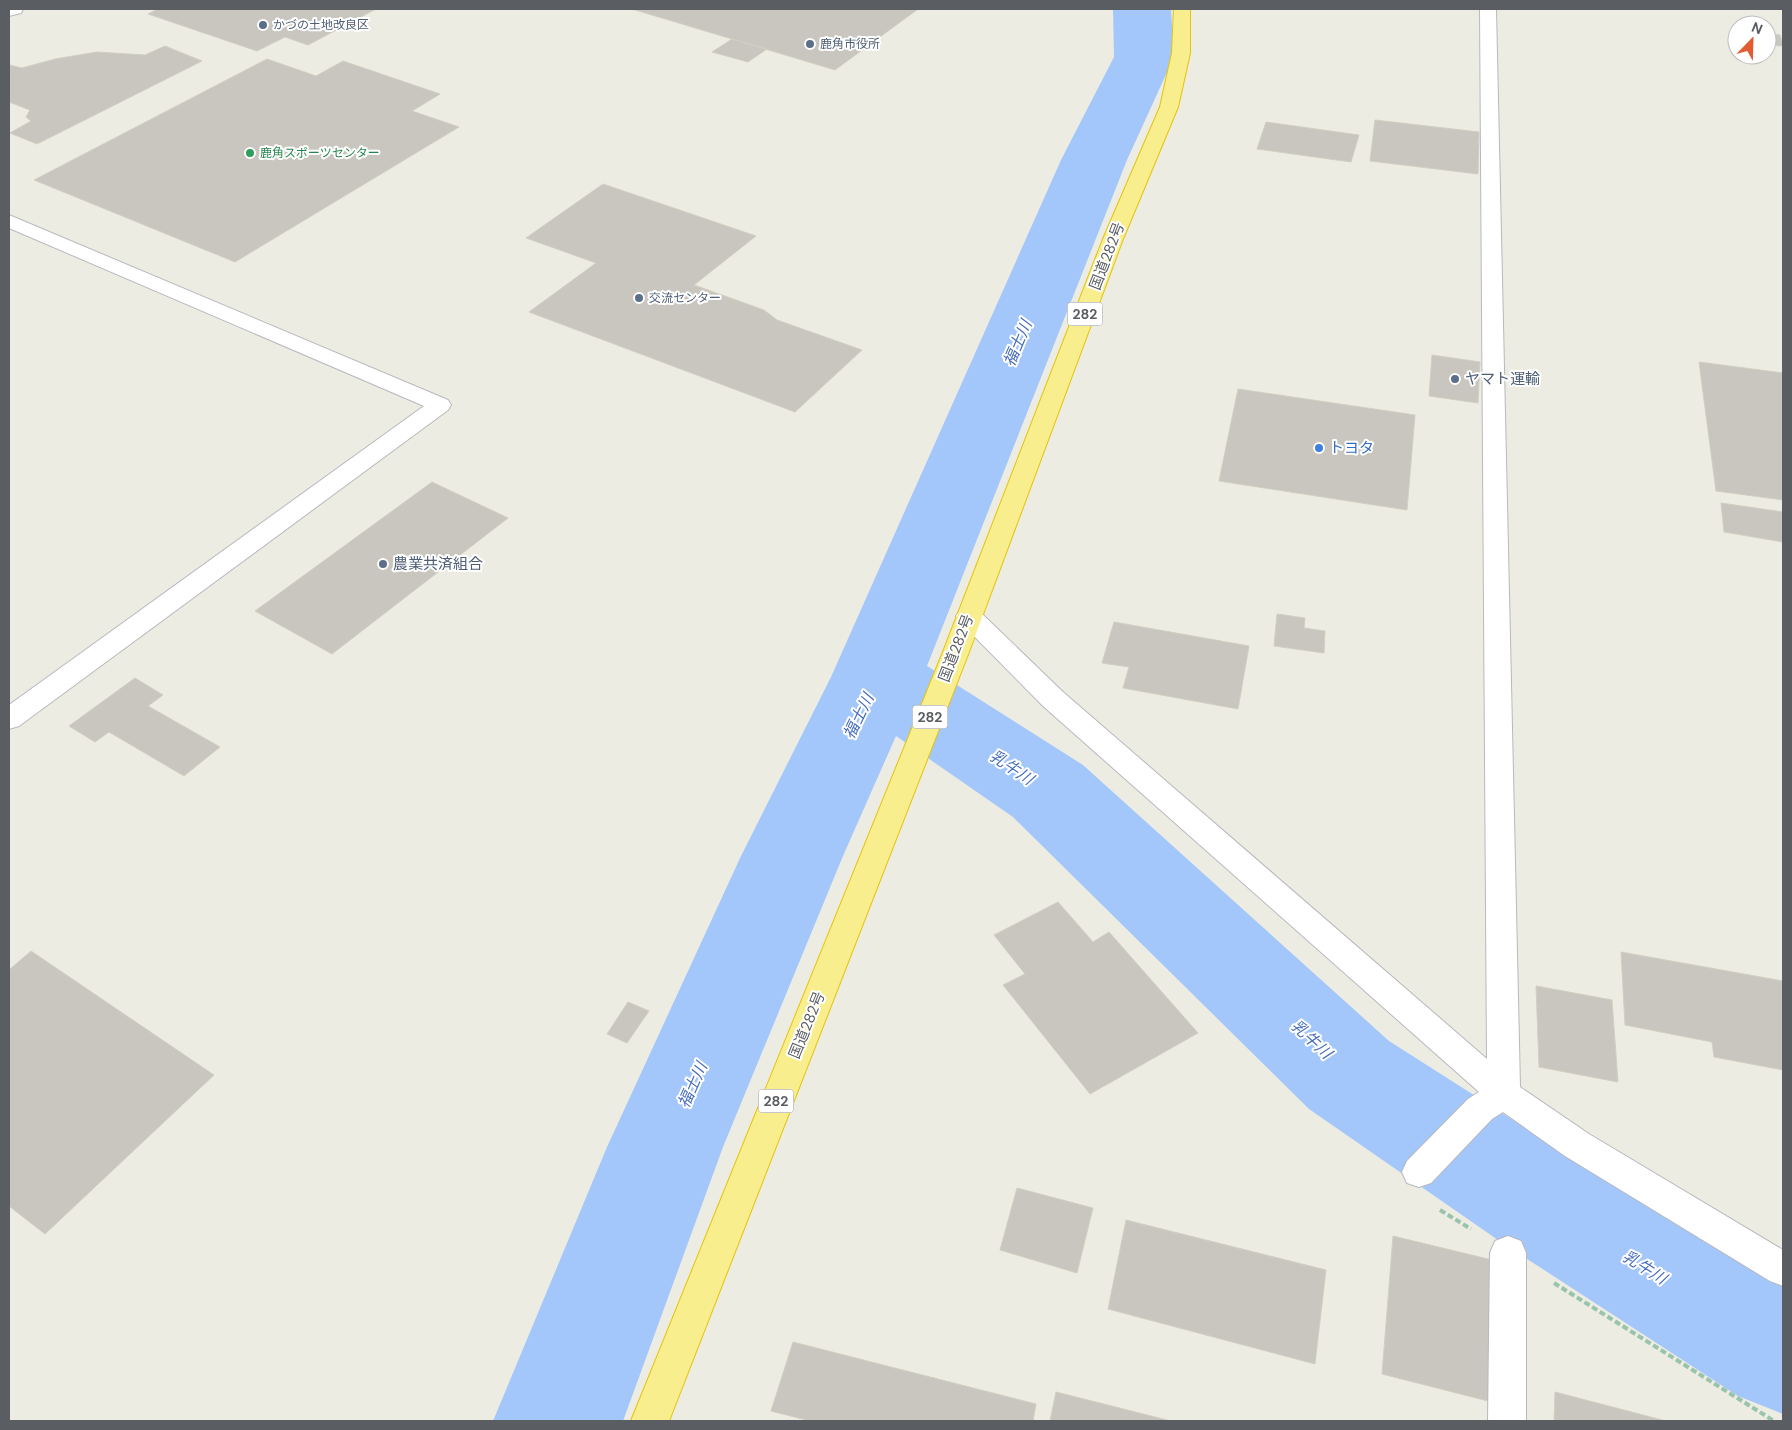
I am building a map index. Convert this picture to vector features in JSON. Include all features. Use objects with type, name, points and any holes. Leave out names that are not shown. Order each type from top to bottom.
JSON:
[{"type":"highway","name":"国道282号","points":[[650,1421],[956,652],[1114,238],[1169,107],[1181,53],[1182,9]]},
{"type":"street","points":[[9,11],[15,9]]},
{"type":"street","points":[[1419,1172],[1492,1102],[1488,9]]},
{"type":"street","points":[[9,221],[440,405],[9,719]]},
{"type":"street","points":[[969,616],[1053,699],[1492,1102],[1577,1145],[1783,1269]]},
{"type":"street","points":[[1507,1421],[1508,1253]]},
{"type":"path","points":[[1419,1172],[1421,1198],[1774,1421]]},
{"type":"building","name":"かづの土地改良区","points":[[158,9],[376,9],[308,45],[285,37],[257,51],[148,14]]},
{"type":"building","name":"鹿角市役所","points":[[632,9],[918,9],[835,70]]},
{"type":"building","points":[[1777,35],[1780,35],[1783,46],[1777,46]]},
{"type":"building","points":[[732,39],[767,49],[748,62],[712,52]]},
{"type":"building","points":[[165,46],[202,61],[37,144],[10,133],[31,121],[26,117],[30,110],[9,102],[9,65],[22,68],[55,59],[97,52],[145,55]]},
{"type":"building","name":"鹿角スポーツセンター","points":[[267,59],[316,76],[343,61],[440,94],[412,111],[459,127],[235,262],[34,180]]},
{"type":"building","points":[[1375,120],[1479,132],[1478,174],[1370,161]]},
{"type":"building","points":[[1266,122],[1359,135],[1351,162],[1257,149]]},
{"type":"building","name":"交流センター","points":[[603,184],[756,236],[694,285],[764,310],[777,320],[862,350],[795,412],[529,312],[596,263],[526,238]]},
{"type":"building","name":"ヤマト運輸","points":[[1432,355],[1480,362],[1478,403],[1429,396]]},
{"type":"building","points":[[1699,362],[1783,373],[1783,500],[1716,491]]},
{"type":"building","name":"トヨタ","points":[[1238,389],[1415,415],[1407,510],[1219,481]]},
{"type":"building","name":"農業共済組合","points":[[432,482],[508,518],[332,654],[255,611]]},
{"type":"building","points":[[1721,503],[1783,512],[1783,542],[1724,532]]},
{"type":"building","points":[[1277,614],[1305,618],[1304,628],[1325,631],[1324,653],[1274,646]]},
{"type":"building","points":[[1114,622],[1249,646],[1238,709],[1123,688],[1129,667],[1102,663]]},
{"type":"building","points":[[135,678],[163,695],[148,706],[220,747],[184,776],[109,732],[95,742],[69,726]]},
{"type":"building","points":[[1058,902],[1093,942],[1109,932],[1198,1033],[1090,1094],[1003,985],[1025,974],[994,935]]},
{"type":"building","points":[[31,951],[214,1075],[45,1234],[9,1206],[9,970]]},
{"type":"building","points":[[1621,952],[1783,981],[1783,1070],[1714,1057],[1712,1042],[1625,1025]]},
{"type":"building","points":[[1536,986],[1612,1000],[1618,1082],[1539,1067]]},
{"type":"building","points":[[628,1002],[649,1011],[627,1043],[607,1034]]},
{"type":"building","points":[[1017,1188],[1093,1208],[1077,1273],[1000,1250]]},
{"type":"building","points":[[1126,1220],[1326,1270],[1315,1364],[1108,1309]]},
{"type":"building","points":[[1393,1236],[1492,1260],[1488,1401],[1382,1374]]},
{"type":"building","points":[[793,1342],[1036,1404],[1033,1421],[810,1421],[771,1411]]},
{"type":"building","points":[[1056,1392],[1171,1421],[1050,1421]]},
{"type":"building","points":[[1555,1392],[1666,1421],[1554,1421]]},
{"type":"waterway","name":"福士川","points":[[877,677],[1094,160],[1144,57],[1142,9]]},
{"type":"waterway","name":"福士川","points":[[558,1421],[665,1147],[792,856],[877,677]]},
{"type":"waterway","name":"乳牛川","points":[[877,677],[1048,791],[1349,1075],[1540,1202],[1783,1353]]},
{"type":"place","name":"かづの土地改良区","points":[[263,25]]},
{"type":"place","name":"鹿角市役所","points":[[810,44]]},
{"type":"place","name":"鹿角スポーツセンター","points":[[250,153]]},
{"type":"place","name":"交流センター","points":[[639,298]]},
{"type":"place","name":"ヤマト運輸","points":[[1455,379]]},
{"type":"place","name":"トヨタ","points":[[1319,448]]},
{"type":"place","name":"農業共済組合","points":[[383,564]]}]
